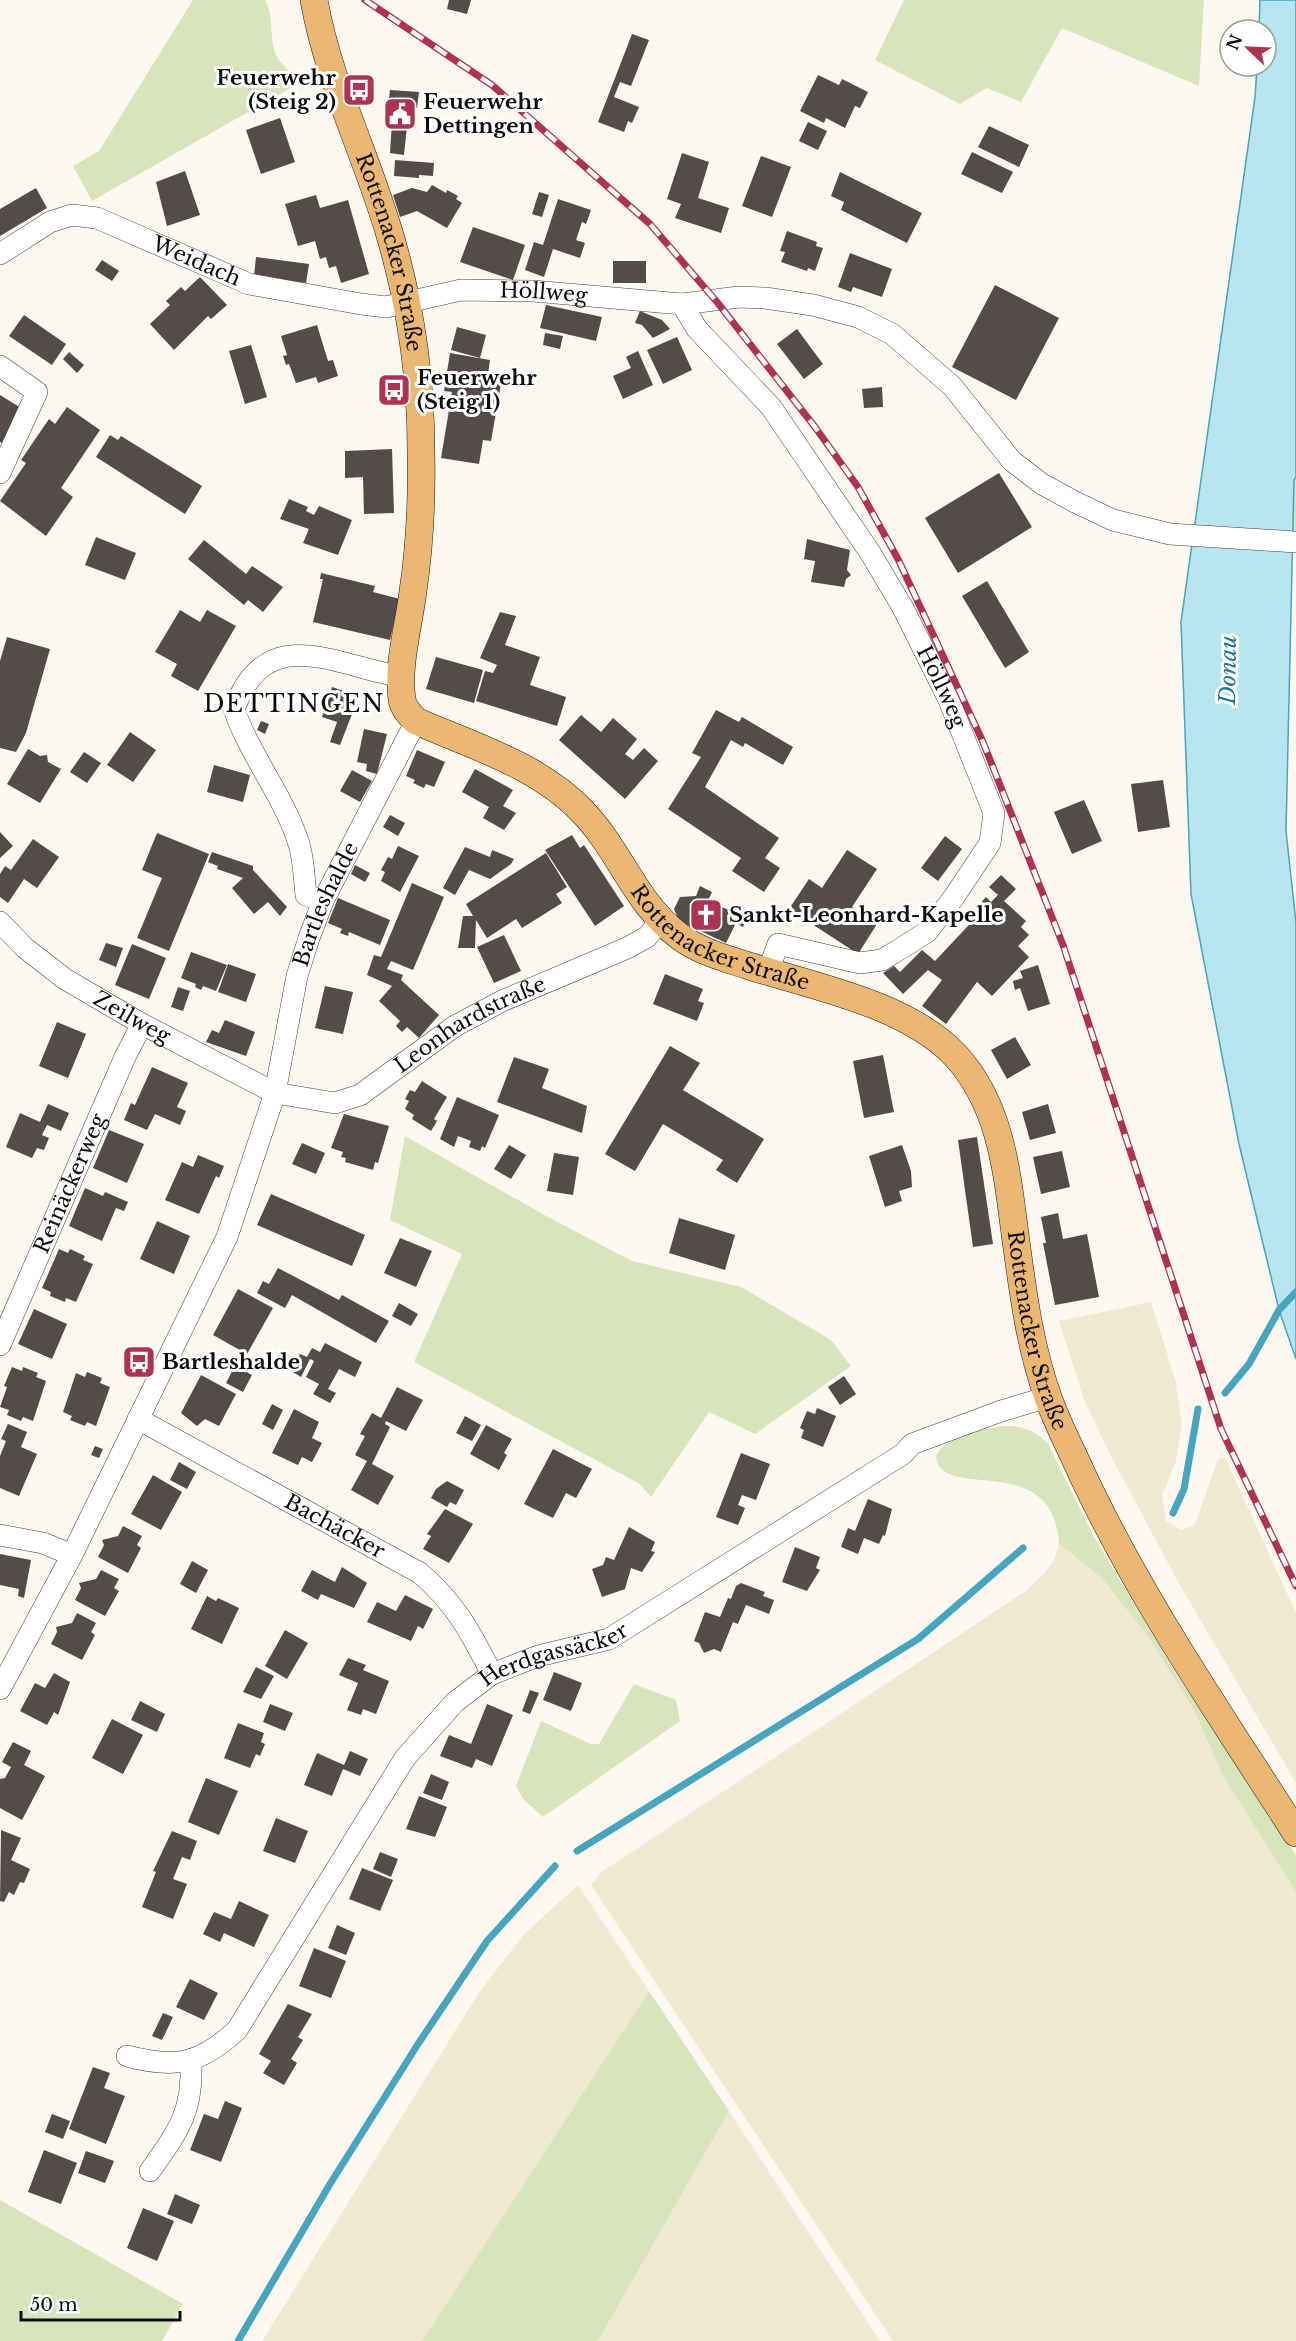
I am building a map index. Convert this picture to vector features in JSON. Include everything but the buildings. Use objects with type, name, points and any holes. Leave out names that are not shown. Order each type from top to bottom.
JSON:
[{"type":"main road","name":"Rottenacker Straße","points":[[314,0],[320,36],[389,232],[406,303],[417,380],[422,450],[419,548],[402,677],[402,701],[407,712],[416,721],[526,769],[553,785],[583,811],[603,837],[645,905],[681,938],[707,952],[850,996],[919,1027],[957,1058],[988,1103],[1002,1146],[1032,1340],[1048,1397],[1097,1505],[1125,1559],[1296,1833]]},
{"type":"street","name":"Weidach","points":[[0,254],[50,222],[72,215],[97,218],[249,284],[361,304],[386,307],[406,303]]},
{"type":"street","name":"Höllweg","points":[[406,303],[461,290],[533,291],[682,304],[739,297],[765,298],[813,306],[858,317],[892,334],[952,386],[1012,461],[1042,484],[1113,520],[1170,534],[1296,542]]},
{"type":"street","name":"Höllweg","points":[[682,304],[696,328],[771,408],[871,554],[903,608],[949,700],[994,813],[990,843],[927,932],[882,960],[860,963],[778,944],[768,972]]},
{"type":"street","points":[[0,366],[37,392],[0,472]]},
{"type":"street","points":[[323,901],[306,895],[300,845],[281,801],[242,733],[234,709],[241,689],[256,670],[275,658],[301,653],[402,677]]},
{"type":"street","name":"Bartleshalde","points":[[0,1689],[72,1555],[227,1238],[275,1093],[297,976],[323,901],[416,721]]},
{"type":"street","name":"Leonhardstraße","points":[[275,1093],[335,1103],[360,1095],[455,1026],[502,1001],[627,948],[647,937],[661,920]]},
{"type":"street","name":"Zeilweg","points":[[0,922],[25,948],[65,979],[142,1024],[275,1093]]},
{"type":"street","name":"Reinäckerweg","points":[[0,1345],[125,1057],[142,1024]]},
{"type":"street","name":"Herdgassäcker","points":[[127,2056],[151,2063],[191,2062],[219,2046],[237,2030],[405,1758],[455,1702],[492,1674],[538,1656],[609,1639],[903,1454],[912,1444],[1048,1397]]},
{"type":"street","name":"Bachäcker","points":[[138,1419],[420,1573],[440,1590],[461,1615],[492,1674]]},
{"type":"street","points":[[0,1535],[43,1543],[72,1555]]},
{"type":"street","points":[[150,2171],[178,2130],[189,2106],[191,2062]]},
{"type":"shaded area","points":[[1151,1302],[1176,1382],[1182,1424],[1176,1461],[1162,1496],[1166,1521],[1181,1530],[1195,1524],[1218,1459],[1225,1457],[1296,1613],[1296,1783],[1178,1582],[1113,1460],[1084,1400],[1059,1321]]},
{"type":"shaded area","points":[[1059,1544],[1102,1578],[1149,1638],[1193,1708],[1223,1776],[1296,1892],[1296,2341],[893,2341],[591,1885],[600,1873],[1026,1591],[1044,1574],[1054,1560]]},
{"type":"shaded area","points":[[578,1885],[649,1991],[422,2341],[262,2341],[478,1994],[523,1935]]},
{"type":"shaded area","points":[[729,2111],[880,2341],[598,2341]]},
{"type":"green space","points":[[193,0],[265,0],[270,13],[274,50],[277,57],[301,82],[92,201],[73,166],[99,151]]},
{"type":"green space","points":[[904,0],[1204,0],[1199,86],[1062,28],[1021,102],[987,88],[960,104],[875,60]]},
{"type":"green space","points":[[1296,477],[1296,539],[1292,539],[1294,480]]},
{"type":"green space","points":[[405,1136],[548,1217],[632,1261],[741,1287],[831,1340],[851,1366],[755,1434],[709,1412],[651,1497],[640,1484],[414,1362],[462,1254],[390,1220]]},
{"type":"green space","points":[[1004,1426],[1028,1430],[1048,1444],[1093,1535],[1175,1672],[1296,1855],[1296,1892],[1223,1776],[1193,1708],[1149,1638],[1102,1578],[1059,1544],[1052,1514],[1038,1496],[1018,1486],[956,1476],[942,1470],[936,1456],[948,1442],[966,1434]]},
{"type":"green space","points":[[634,1684],[676,1700],[680,1721],[543,1817],[524,1800],[516,1786],[541,1721],[591,1744],[599,1744]]},
{"type":"green space","points":[[649,1991],[729,2111],[598,2341],[422,2341]]},
{"type":"green space","points":[[0,2200],[183,2304],[162,2341],[0,2341]]},
{"type":"water","name":"Donau","points":[[1260,0],[1296,0],[1296,477],[1294,480],[1286,831],[1296,923],[1296,1359],[1279,1310],[1239,1144],[1191,894],[1181,622],[1256,78],[1278,78],[1278,18],[1259,18]]},
{"type":"waterway","points":[[1225,1393],[1249,1364],[1279,1310],[1296,1292]]},
{"type":"waterway","points":[[1173,1513],[1184,1489],[1198,1409]]},
{"type":"waterway","points":[[577,1851],[918,1639],[1023,1548]]},
{"type":"waterway","points":[[238,2341],[330,2184],[418,2044],[487,1941],[555,1866]]},
{"type":"railway","points":[[365,0],[492,85],[650,224],[717,302],[815,427],[858,487],[898,559],[983,742],[1063,945],[1221,1429],[1296,1586]]},
{"type":"place","name":"Feuerwehr (Steig 2)","points":[[359,90]]},
{"type":"place","name":"Feuerwehr Dettingen","points":[[400,114]]},
{"type":"place","name":"Feuerwehr (Steig 1)","points":[[394,390]]},
{"type":"place","name":"Sankt-Leonhard-Kapelle","points":[[706,915]]},
{"type":"place","name":"Bartleshalde","points":[[139,1362]]},
{"type":"district","name":"DETTINGEN","points":[[294,703]]}]
